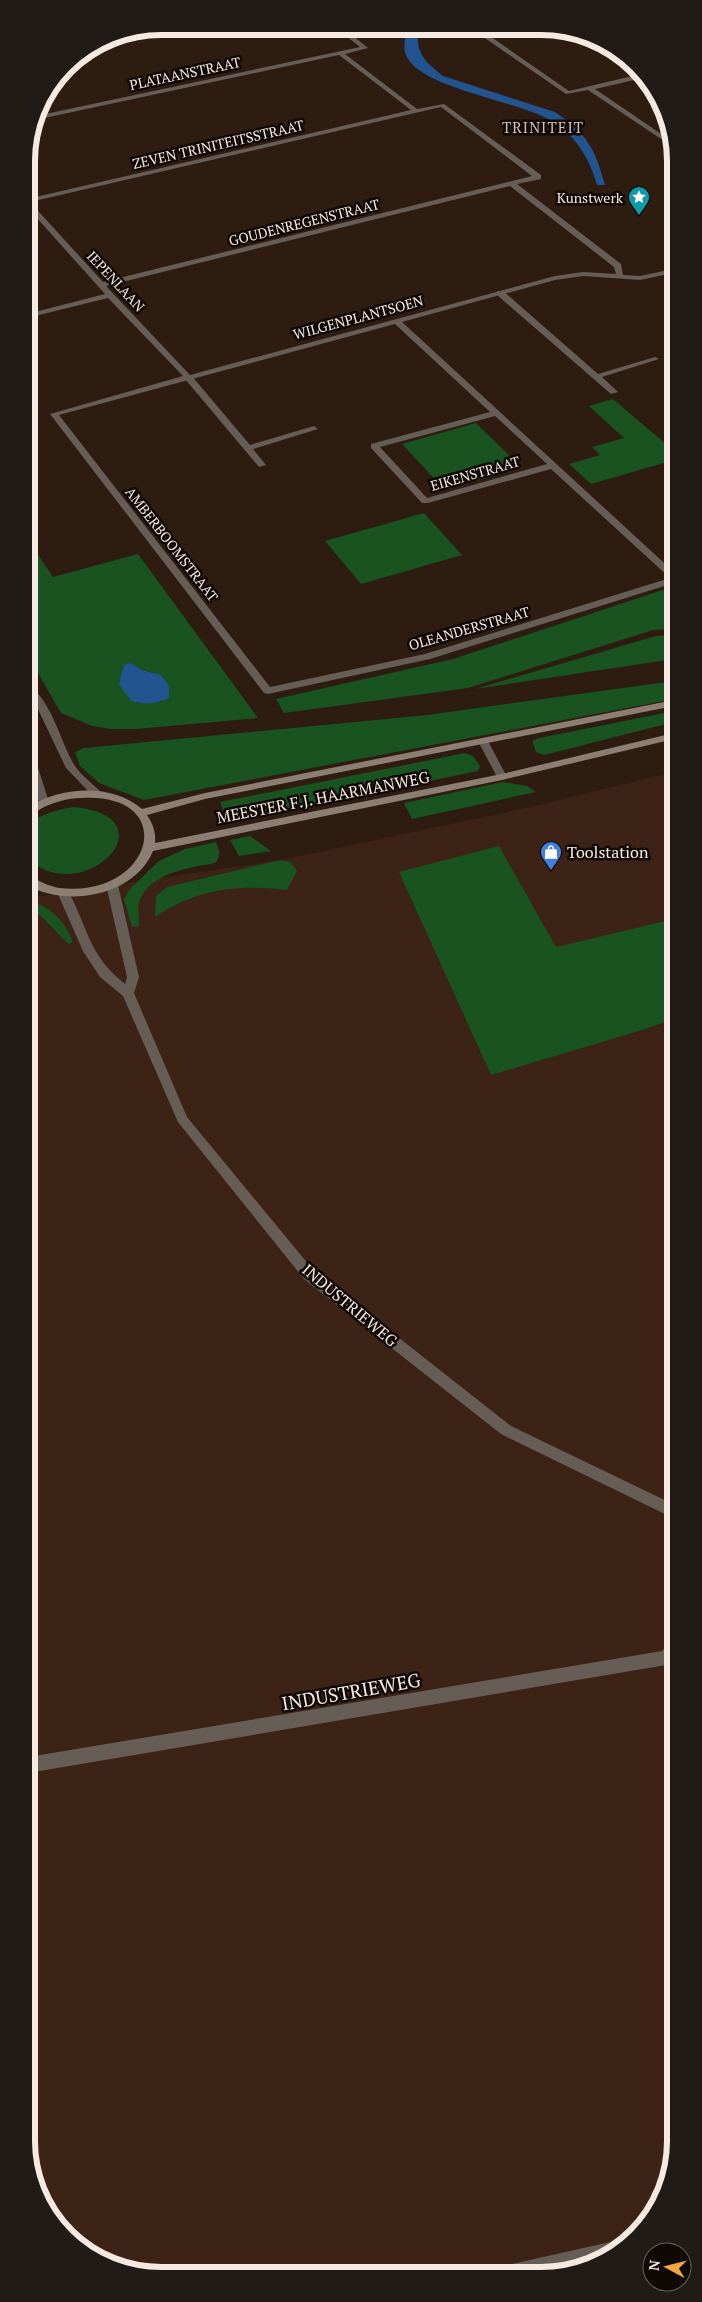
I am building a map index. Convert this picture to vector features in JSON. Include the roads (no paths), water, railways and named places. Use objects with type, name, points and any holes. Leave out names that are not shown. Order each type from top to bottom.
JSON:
[{"type":"main road","name":"MEESTER F.J. HAARMANWEG","points":[[140,813],[205,796],[667,704]]},
{"type":"main road","name":"MEESTER F.J. HAARMANWEG","points":[[150,848],[502,777],[667,738]]},
{"type":"main road","points":[[35,808],[44,802],[70,795],[97,794],[122,801],[140,813],[151,829],[150,848],[137,869],[112,885],[88,892],[63,892],[35,885]]},
{"type":"street","name":"PLATAANSTRAAT","points":[[44,116],[365,48],[348,35]]},
{"type":"street","points":[[484,35],[568,92],[635,77]]},
{"type":"street","points":[[340,53],[416,111]]},
{"type":"street","points":[[589,88],[665,140]]},
{"type":"street","name":"ZEVEN TRINITEITSSTRAAT","points":[[35,200],[442,105],[538,177],[512,184]]},
{"type":"street","points":[[512,184],[618,266],[620,277]]},
{"type":"street","name":"GOUDENREGENSTRAAT","points":[[102,285],[512,184]]},
{"type":"street","name":"IEPENLAAN","points":[[35,211],[110,295],[188,377],[262,465]]},
{"type":"street","name":"WILGENPLANTSOEN","points":[[54,414],[396,320],[575,275],[649,277],[667,272]]},
{"type":"street","points":[[500,293],[598,376],[614,392]]},
{"type":"street","points":[[35,314],[110,295]]},
{"type":"street","name":"EIKENSTRAAT","points":[[396,320],[554,465],[667,572]]},
{"type":"street","points":[[598,376],[655,359]]},
{"type":"street","name":"EIKENSTRAAT","points":[[498,413],[374,446],[425,501],[554,465]]},
{"type":"street","name":"AMBERBOOMSTRAAT","points":[[54,414],[268,691]]},
{"type":"street","points":[[249,448],[314,429]]},
{"type":"street","name":"OLEANDERSTRAAT","points":[[268,691],[427,657],[667,581]]},
{"type":"street","points":[[35,698],[39,702],[71,768],[97,794]]},
{"type":"street","points":[[483,741],[502,777]]},
{"type":"street","points":[[35,774],[44,802]]},
{"type":"street","points":[[112,885],[133,977],[128,993]]},
{"type":"street","name":"INDUSTRIEWEG","points":[[63,892],[88,948],[104,974],[128,993],[182,1120],[309,1275],[506,1430],[667,1508]]},
{"type":"street","name":"INDUSTRIEWEG","points":[[35,1764],[667,1657]]},
{"type":"street","points":[[539,2267],[594,2255]]},
{"type":"water","points":[[406,35],[418,35],[418,44],[422,55],[443,76],[555,112],[566,120],[575,127],[588,143],[597,161],[605,185],[597,185],[586,157],[575,141],[561,127],[537,114],[473,94],[432,78],[416,68],[407,57],[404,47]]},
{"type":"water","points":[[131,663],[142,670],[161,675],[169,686],[169,698],[160,702],[150,703],[131,701],[119,684],[125,664]]},
{"type":"place","name":"Kunstwerk","points":[[639,216]]},
{"type":"place","name":"Toolstation","points":[[551,871]]},
{"type":"district","name":"TRINITEIT","points":[[543,127]]}]
